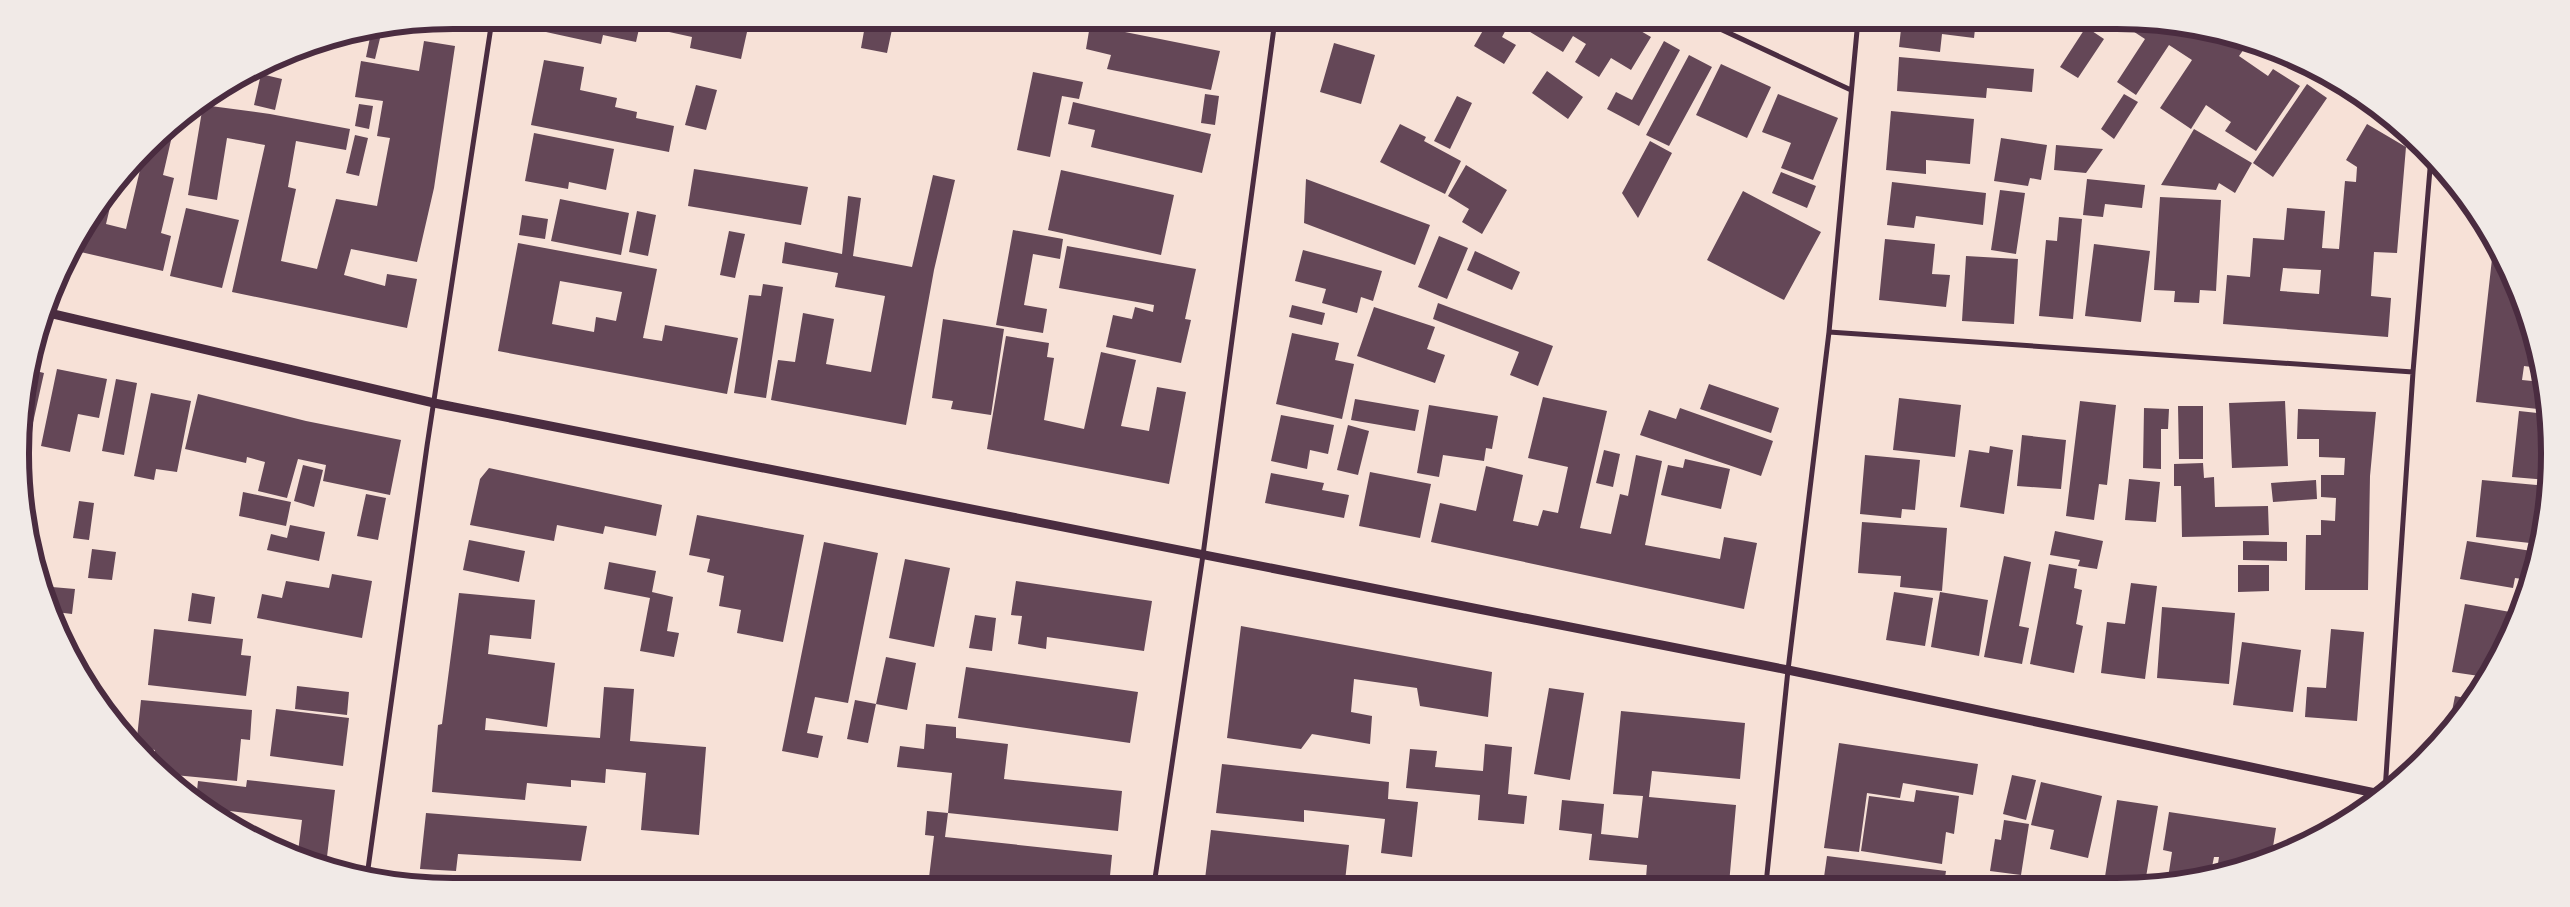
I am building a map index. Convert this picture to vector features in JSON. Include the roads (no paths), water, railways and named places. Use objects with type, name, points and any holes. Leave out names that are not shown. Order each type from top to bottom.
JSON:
[{"type":"street","points":[[368,869],[434,403],[491,29]]},
{"type":"street","points":[[1155,878],[1203,555],[1274,29]]},
{"type":"street","points":[[1720,29],[1851,90]]},
{"type":"street","points":[[1767,878],[1788,670],[1828,332],[1857,29]]},
{"type":"street","points":[[2386,782],[2413,372],[2430,167]]},
{"type":"street","points":[[52,314],[434,403],[1788,670],[2372,792]]},
{"type":"street","points":[[1828,332],[2413,372]]}]
